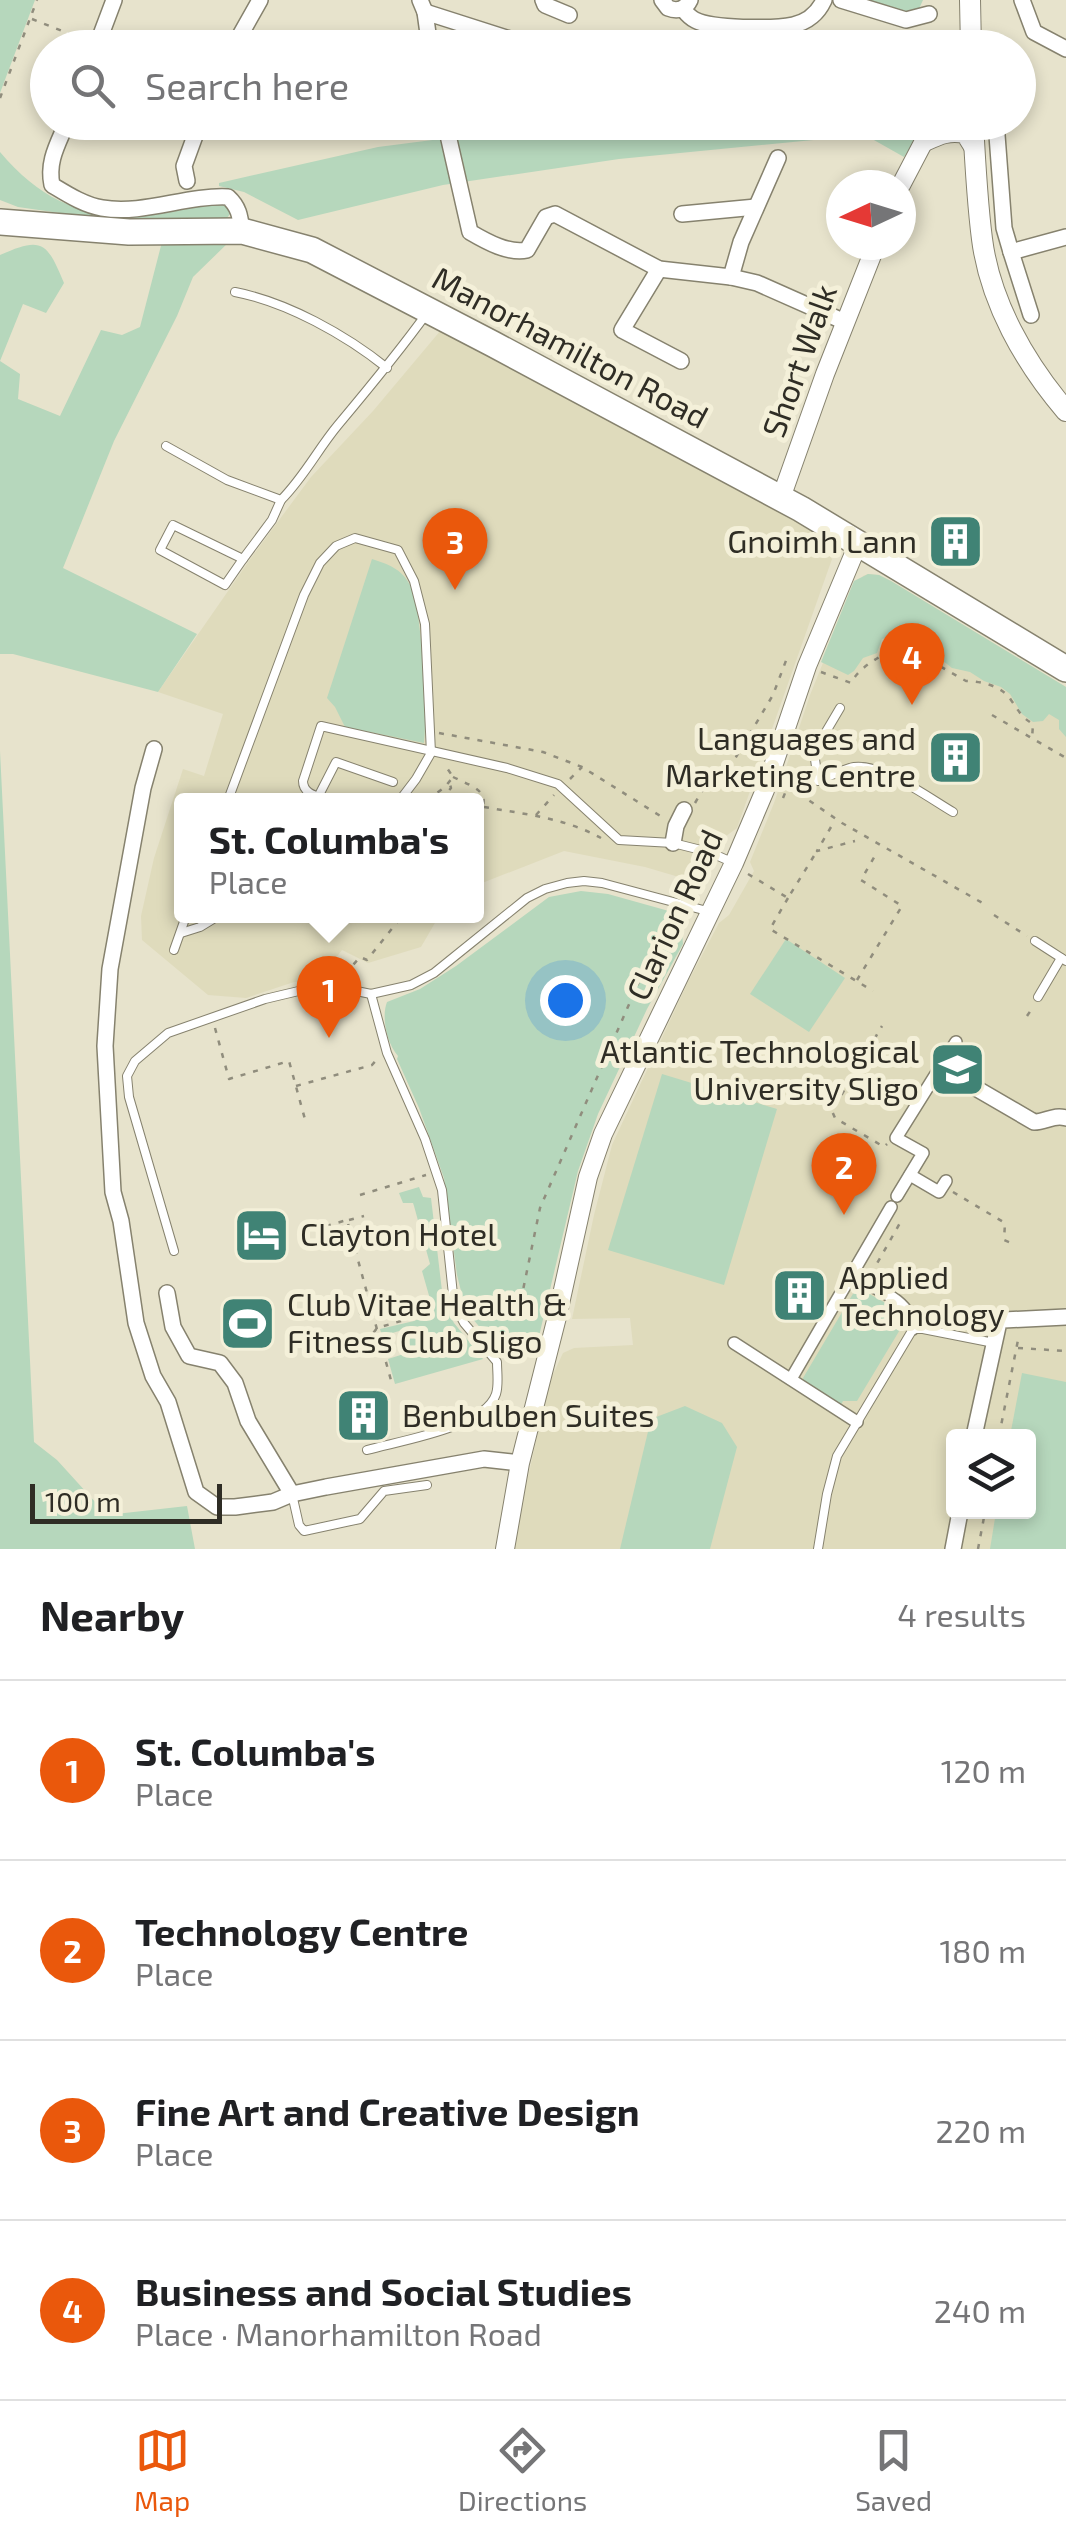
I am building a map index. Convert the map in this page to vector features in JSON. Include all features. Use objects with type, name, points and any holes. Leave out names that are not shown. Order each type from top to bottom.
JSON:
[{"type":"highway","name":"Manorhamilton Road","points":[[0,222],[129,232],[242,231],[312,250],[781,498],[1066,668]]},
{"type":"main road","points":[[970,0],[971,30]]},
{"type":"main road","points":[[974,140],[982,242],[992,282],[1026,357],[1066,411]]},
{"type":"street","points":[[102,30],[114,0]]},
{"type":"street","points":[[243,30],[260,0]]},
{"type":"street","points":[[543,0],[545,5],[570,15]]},
{"type":"street","points":[[662,0],[668,8],[687,4],[691,19],[714,26],[795,25],[820,9],[824,0]]},
{"type":"street","points":[[841,0],[906,20],[928,14]]},
{"type":"street","points":[[1022,0],[1033,30]]},
{"type":"street","points":[[423,6],[489,30]]},
{"type":"street","points":[[1036,33],[1066,49]]},
{"type":"street","points":[[59,140],[50,167],[52,185],[72,197],[101,208],[150,207],[212,196],[228,197],[236,204],[242,231]]},
{"type":"street","points":[[187,181],[184,166],[193,140]]},
{"type":"street","points":[[449,140],[470,232],[516,252],[527,250],[546,218],[554,214],[659,269],[757,283],[844,322]]},
{"type":"street","points":[[909,170],[926,140]]},
{"type":"street","points":[[923,143],[929,140]]},
{"type":"street","points":[[968,140],[975,151]]},
{"type":"street","points":[[997,140],[1004,228],[1031,315]]},
{"type":"street","points":[[730,277],[778,158]]},
{"type":"street","points":[[682,214],[756,208]]},
{"type":"street","points":[[1011,252],[1066,237]]},
{"type":"street","name":"Short Walk","points":[[781,498],[870,260]]},
{"type":"street","points":[[659,269],[622,330],[681,361]]},
{"type":"street","name":"Clarion Road","points":[[505,1549],[520,1463],[588,1177],[602,1134],[712,912],[741,869],[772,768],[858,544]]},
{"type":"street","points":[[154,749],[143,788],[110,969],[105,1046],[113,1192],[136,1323],[154,1376],[168,1402],[196,1492],[217,1506],[235,1508],[484,1459],[520,1463]]},
{"type":"street","points":[[791,1379],[923,1153],[896,1138],[956,1042]]},
{"type":"street","points":[[967,1083],[1034,1122],[1056,1116],[1066,1118]]},
{"type":"street","points":[[910,1176],[944,1185]]},
{"type":"street","points":[[851,1276],[898,1301],[912,1316],[913,1329]]},
{"type":"street","points":[[167,1293],[173,1328],[189,1356],[220,1363],[235,1384],[248,1421],[292,1494]]},
{"type":"street","points":[[976,1429],[999,1322],[1066,1317]]},
{"type":"street","points":[[734,1343],[857,1422]]},
{"type":"street","points":[[953,1549],[959,1519]]},
{"type":"lane","points":[[235,292],[259,296],[328,329],[387,368]]},
{"type":"lane","points":[[243,559],[173,525],[160,550],[226,585],[272,520],[281,500],[299,483],[336,428],[429,310]]},
{"type":"lane","points":[[166,446],[227,480],[281,500]]},
{"type":"lane","points":[[231,793],[320,562],[336,546],[355,538],[398,550],[414,581],[425,624],[431,753],[405,793]]},
{"type":"lane","points":[[818,781],[814,752],[840,708]]},
{"type":"lane","points":[[309,793],[302,781],[321,726],[507,768],[562,787],[620,840],[682,822],[710,852],[741,869]]},
{"type":"lane","points":[[325,793],[336,762],[392,782]]},
{"type":"lane","points":[[772,768],[797,780],[818,781],[854,767],[874,768],[952,812]]},
{"type":"lane","points":[[174,1250],[129,1097],[127,1076],[135,1061],[168,1033],[265,998],[307,989],[337,986],[371,994],[411,985],[434,972],[527,898],[556,886],[584,881],[602,883],[712,912]]},
{"type":"lane","points":[[174,950],[184,923]]},
{"type":"lane","points":[[181,933],[207,923]]},
{"type":"lane","points":[[1035,941],[1064,960],[1038,997]]},
{"type":"lane","points":[[366,1450],[462,1423],[486,1410],[497,1393],[498,1362],[454,1304],[442,1190],[425,1139],[387,1052],[371,994]]},
{"type":"lane","points":[[818,1549],[826,1494],[837,1456],[913,1329],[994,1343]]},
{"type":"lane","points":[[292,1494],[299,1526],[304,1531],[360,1519],[384,1491],[427,1485]]},
{"type":"path","points":[[0,98],[37,0]]},
{"type":"path","points":[[30,18],[58,30]]},
{"type":"path","points":[[430,732],[544,752],[582,767],[682,822],[711,776],[727,772],[773,695],[787,658],[851,683],[864,665],[884,656],[899,643],[966,682],[978,681],[998,688],[1010,697],[1021,717],[1033,724],[1032,738]]},
{"type":"path","points":[[992,715],[1066,758]]},
{"type":"path","points":[[446,756],[442,760],[453,777],[481,793]]},
{"type":"path","points":[[535,816],[582,767]]},
{"type":"path","points":[[436,793],[453,777]]},
{"type":"path","points":[[447,793],[449,782]]},
{"type":"path","points":[[783,798],[788,786],[842,823],[986,905]]},
{"type":"path","points":[[831,827],[770,929],[873,991]]},
{"type":"path","points":[[816,851],[854,841]]},
{"type":"path","points":[[856,980],[902,906],[861,880],[876,854]]},
{"type":"path","points":[[918,866],[922,859]]},
{"type":"path","points":[[741,869],[788,898]]},
{"type":"path","points":[[458,1310],[477,1303],[494,1318],[508,1310],[524,1290],[540,1208],[665,922],[678,904]]},
{"type":"path","points":[[994,915],[1035,941]]},
{"type":"path","points":[[349,989],[353,965],[360,956],[368,960],[397,923]]},
{"type":"path","points":[[212,1017],[230,1079],[289,1061],[306,1123]]},
{"type":"path","points":[[857,1131],[835,1118],[832,1110],[882,1026]]},
{"type":"path","points":[[296,1086],[372,1065],[378,1058],[377,1050]]},
{"type":"path","points":[[864,1135],[884,1147],[896,1138]]},
{"type":"path","points":[[360,1195],[425,1175]]},
{"type":"path","points":[[944,1185],[1005,1224],[1004,1240],[1011,1243]]},
{"type":"path","points":[[866,1284],[900,1223],[891,1206]]},
{"type":"path","points":[[326,1226],[364,1216]]},
{"type":"path","points":[[347,1220],[392,1384]]},
{"type":"path","points":[[359,1314],[372,1310]]},
{"type":"path","points":[[339,1348],[369,1339],[377,1328],[432,1312]]},
{"type":"path","points":[[1001,1429],[1022,1319]]},
{"type":"path","points":[[1016,1348],[1066,1350]]},
{"type":"path","points":[[978,1549],[984,1519]]},
{"type":"shaded area","points":[[441,330],[807,525],[832,559],[737,828],[722,839],[707,841],[698,861],[709,874],[706,885],[645,867],[564,851],[484,882],[484,793],[175,793],[183,769],[204,776],[223,714],[158,692],[311,477]]},
{"type":"shaded area","name":"Atlantic Technological University Sligo","points":[[879,575],[1066,687],[1066,1549],[512,1549],[549,1383],[563,1353],[574,1348],[633,1345],[630,1318],[572,1319],[612,1145],[688,982],[719,923],[729,915],[754,871],[750,862],[827,653],[863,576]]},
{"type":"shaded area","points":[[174,797],[174,923],[435,923],[421,947],[368,963],[342,950],[323,975],[246,998],[208,995],[142,940],[141,916]]},
{"type":"green space","points":[[0,0],[35,0],[0,93]]},
{"type":"green space","points":[[864,0],[923,0],[918,11],[906,13]]},
{"type":"green space","points":[[432,140],[814,140],[619,159],[443,185],[298,220],[244,192],[219,186],[378,147]]},
{"type":"green space","points":[[874,140],[915,140],[904,157]]},
{"type":"green space","points":[[0,152],[34,185],[70,206],[134,216],[219,205],[228,206],[230,214],[224,222],[130,223],[18,207],[0,200]]},
{"type":"green space","points":[[163,238],[231,240],[193,277],[114,441],[63,568],[197,634],[158,692],[13,654],[0,654],[0,361],[20,374],[18,399],[60,416],[101,330],[122,335],[140,327]]},
{"type":"green space","points":[[25,246],[41,247],[53,259],[64,283],[46,313],[23,304],[0,361],[0,255]]},
{"type":"green space","points":[[372,559],[399,571],[414,597],[423,662],[424,743],[345,727],[327,698]]},
{"type":"green space","points":[[868,574],[891,581],[1066,687],[1066,737],[1059,729],[1059,720],[1049,714],[1043,721],[1033,722],[1001,687],[952,668],[928,649],[914,646],[901,633],[882,639],[877,653],[863,658],[848,675],[821,662],[854,581]]},
{"type":"green space","points":[[0,751],[34,1442],[57,1460],[107,1515],[187,1506],[195,1549],[0,1549]]},
{"type":"green space","points":[[581,891],[608,894],[676,913],[683,944],[647,1009],[598,1114],[578,1171],[536,1349],[494,1344],[466,1311],[457,1275],[444,1178],[388,1038],[385,1008],[387,1002],[420,989],[456,966],[549,897]]},
{"type":"green space","points":[[786,939],[845,978],[809,1032],[750,994]]},
{"type":"green space","points":[[662,1074],[777,1109],[724,1285],[608,1250]]},
{"type":"green space","points":[[419,1187],[423,1197],[431,1198],[447,1310],[483,1359],[395,1384],[388,1359],[407,1353],[406,1329],[382,1336],[380,1329],[434,1313],[422,1271],[430,1264],[414,1206],[403,1203],[399,1193]]},
{"type":"green space","points":[[857,1287],[898,1310],[904,1323],[857,1401],[843,1401],[841,1405],[804,1384],[803,1378]]},
{"type":"green space","points":[[1022,1373],[1066,1382],[1066,1549],[990,1549],[995,1519],[1036,1519],[1036,1429],[1011,1429]]},
{"type":"green space","points":[[685,1406],[722,1423],[737,1447],[710,1549],[620,1549],[651,1419]]},
{"type":"place","name":"Gnoimh Lann","points":[[956,542]]},
{"type":"place","name":"Fine Art and Creative Design","points":[[455,590]]},
{"type":"place","name":"Business and Social Studies","points":[[912,705]]},
{"type":"place","name":"Languages and Marketing Centre","points":[[955,757]]},
{"type":"place","name":"St. Columba's","points":[[329,1038]]},
{"type":"place","name":"Atlantic Technological University Sligo","points":[[958,1070]]},
{"type":"place","name":"Technology Centre","points":[[844,1215]]},
{"type":"place","name":"Clayton Hotel","points":[[261,1235]]},
{"type":"place","name":"Applied Technology","points":[[800,1296]]},
{"type":"place","name":"Club Vitae Health & Fitness Club Sligo","points":[[248,1323]]},
{"type":"place","name":"Benbulben Suites","points":[[363,1416]]}]
